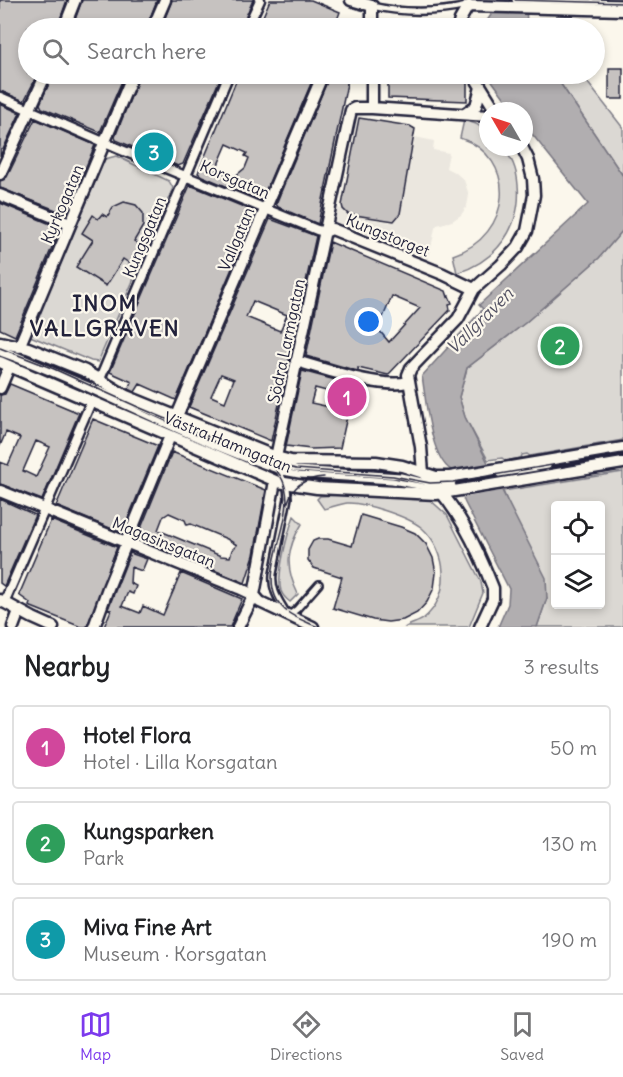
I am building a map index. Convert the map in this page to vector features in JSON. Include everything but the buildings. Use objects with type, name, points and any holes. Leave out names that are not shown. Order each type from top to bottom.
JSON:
[{"type":"street","points":[[68,18],[75,0]]},
{"type":"street","points":[[157,18],[165,0]]},
{"type":"street","points":[[252,18],[260,0]]},
{"type":"street","points":[[351,0],[372,6],[372,18]]},
{"type":"street","points":[[461,18],[468,6],[490,3],[526,3],[553,9],[565,7],[623,10]]},
{"type":"street","points":[[0,174],[42,84]]},
{"type":"street","name":"Kyrkogatan","points":[[19,346],[129,84]]},
{"type":"street","name":"Kungsgatan","points":[[100,379],[224,84]]},
{"type":"street","name":"Vallgatan","points":[[177,416],[319,84]]},
{"type":"street","points":[[372,84],[372,108]]},
{"type":"street","points":[[479,84],[490,102]]},
{"type":"street","points":[[466,113],[476,106],[481,87]]},
{"type":"street","name":"Korsgatan","points":[[0,97],[325,232]]},
{"type":"street","name":"Kungstorget","points":[[325,232],[349,116],[355,108],[479,115]]},
{"type":"street","points":[[480,627],[493,599],[493,588],[457,515],[439,488],[423,473],[421,447],[408,382],[411,368],[458,319],[474,289],[518,247],[527,231],[534,195],[533,179],[526,156]]},
{"type":"street","points":[[0,195],[70,224]]},
{"type":"street","name":"Kungstorget","points":[[325,232],[332,229],[474,289]]},
{"type":"street","name":"Södra Larmgatan","points":[[276,457],[325,232]]},
{"type":"street","name":"Västra Hamngatan","points":[[0,342],[19,346],[85,371],[126,396],[276,457],[291,461],[376,462],[402,466],[454,484]]},
{"type":"street","points":[[296,361],[380,382],[400,384],[408,382]]},
{"type":"street","points":[[0,388],[4,365]]},
{"type":"street","name":"Västra Hamngatan","points":[[4,365],[170,436],[279,478],[317,488],[439,488],[454,484]]},
{"type":"street","points":[[53,627],[2,601],[45,510],[91,402]]},
{"type":"street","points":[[94,627],[170,436]]},
{"type":"street","points":[[500,476],[623,448]]},
{"type":"street","points":[[454,484],[623,461]]},
{"type":"street","points":[[238,627],[254,596],[279,478]]},
{"type":"street","name":"Magasinsgatan","points":[[0,491],[254,596],[260,602],[313,627]]},
{"type":"street","points":[[13,627],[18,611]]},
{"type":"lane","points":[[362,0],[372,6],[385,9],[434,11],[455,10],[468,6]]},
{"type":"lane","points":[[515,0],[526,3],[623,3]]},
{"type":"lane","points":[[0,348],[54,369],[260,459],[291,468],[393,476],[439,488]]},
{"type":"lane","points":[[0,353],[279,478]]},
{"type":"lane","points":[[500,476],[623,453]]},
{"type":"lane","points":[[260,459],[279,478],[288,498],[272,580],[276,598],[288,616],[319,584]]},
{"type":"shaded area","points":[[561,84],[589,84],[623,128],[623,176]]},
{"type":"shaded area","points":[[464,120],[479,126],[479,148],[460,138]]},
{"type":"shaded area","points":[[415,137],[434,141],[433,150],[449,153],[446,168],[464,180],[469,195],[467,206],[461,215],[435,228],[427,268],[325,232],[338,208],[348,214],[390,222],[397,219],[400,214]]},
{"type":"shaded area","points":[[116,156],[169,181],[173,188],[98,362],[30,336],[105,159]]},
{"type":"shaded area","points":[[486,156],[509,156],[518,185],[516,215],[504,240],[494,251],[484,260],[457,273],[453,255],[473,245],[488,231],[497,215],[501,196],[500,178]]},
{"type":"shaded area","points":[[623,230],[623,440],[530,456],[527,454],[522,455],[521,458],[506,461],[502,458],[488,460],[465,417],[459,397],[467,368],[525,323],[599,258]]},
{"type":"shaded area","points":[[623,472],[623,627],[537,627],[547,598],[503,491]]},
{"type":"shaded area","points":[[320,496],[429,499],[447,515],[481,582],[483,593],[469,627],[406,627],[423,619],[439,598],[443,574],[437,549],[422,528],[397,515],[355,503],[344,503],[324,509],[317,499]]},
{"type":"shaded area","points":[[294,516],[302,524],[290,550],[289,567],[298,594],[290,602],[281,591],[280,575]]},
{"type":"water","points":[[491,0],[526,0],[527,18],[489,18]]},
{"type":"water","name":"Vallgraven","points":[[494,84],[561,84],[623,176],[623,230],[599,258],[525,323],[467,368],[459,397],[465,417],[546,578],[547,598],[537,627],[498,627],[508,604],[509,589],[465,503],[451,470],[438,453],[430,427],[422,376],[483,309],[479,305],[588,204],[533,135],[533,102],[507,102]]},
{"type":"pier","points":[[493,463],[506,490],[461,498],[448,472]]},
{"type":"tram line","points":[[515,0],[623,3]]},
{"type":"tram line","points":[[0,348],[269,462],[296,469],[393,476],[430,483],[453,482],[623,453]]},
{"type":"tram line","points":[[270,464],[283,480],[287,498],[272,577],[275,595],[289,613],[318,627]]},
{"type":"tram line","points":[[288,502],[297,486],[312,479],[324,477]]},
{"type":"place","name":"Miva Fine Art","points":[[154,152]]},
{"type":"place","name":"Kungsparken","points":[[560,346]]},
{"type":"place","name":"Hotel Flora","points":[[347,397]]},
{"type":"district","name":"INOM VALLGRAVEN","points":[[105,316]]}]
